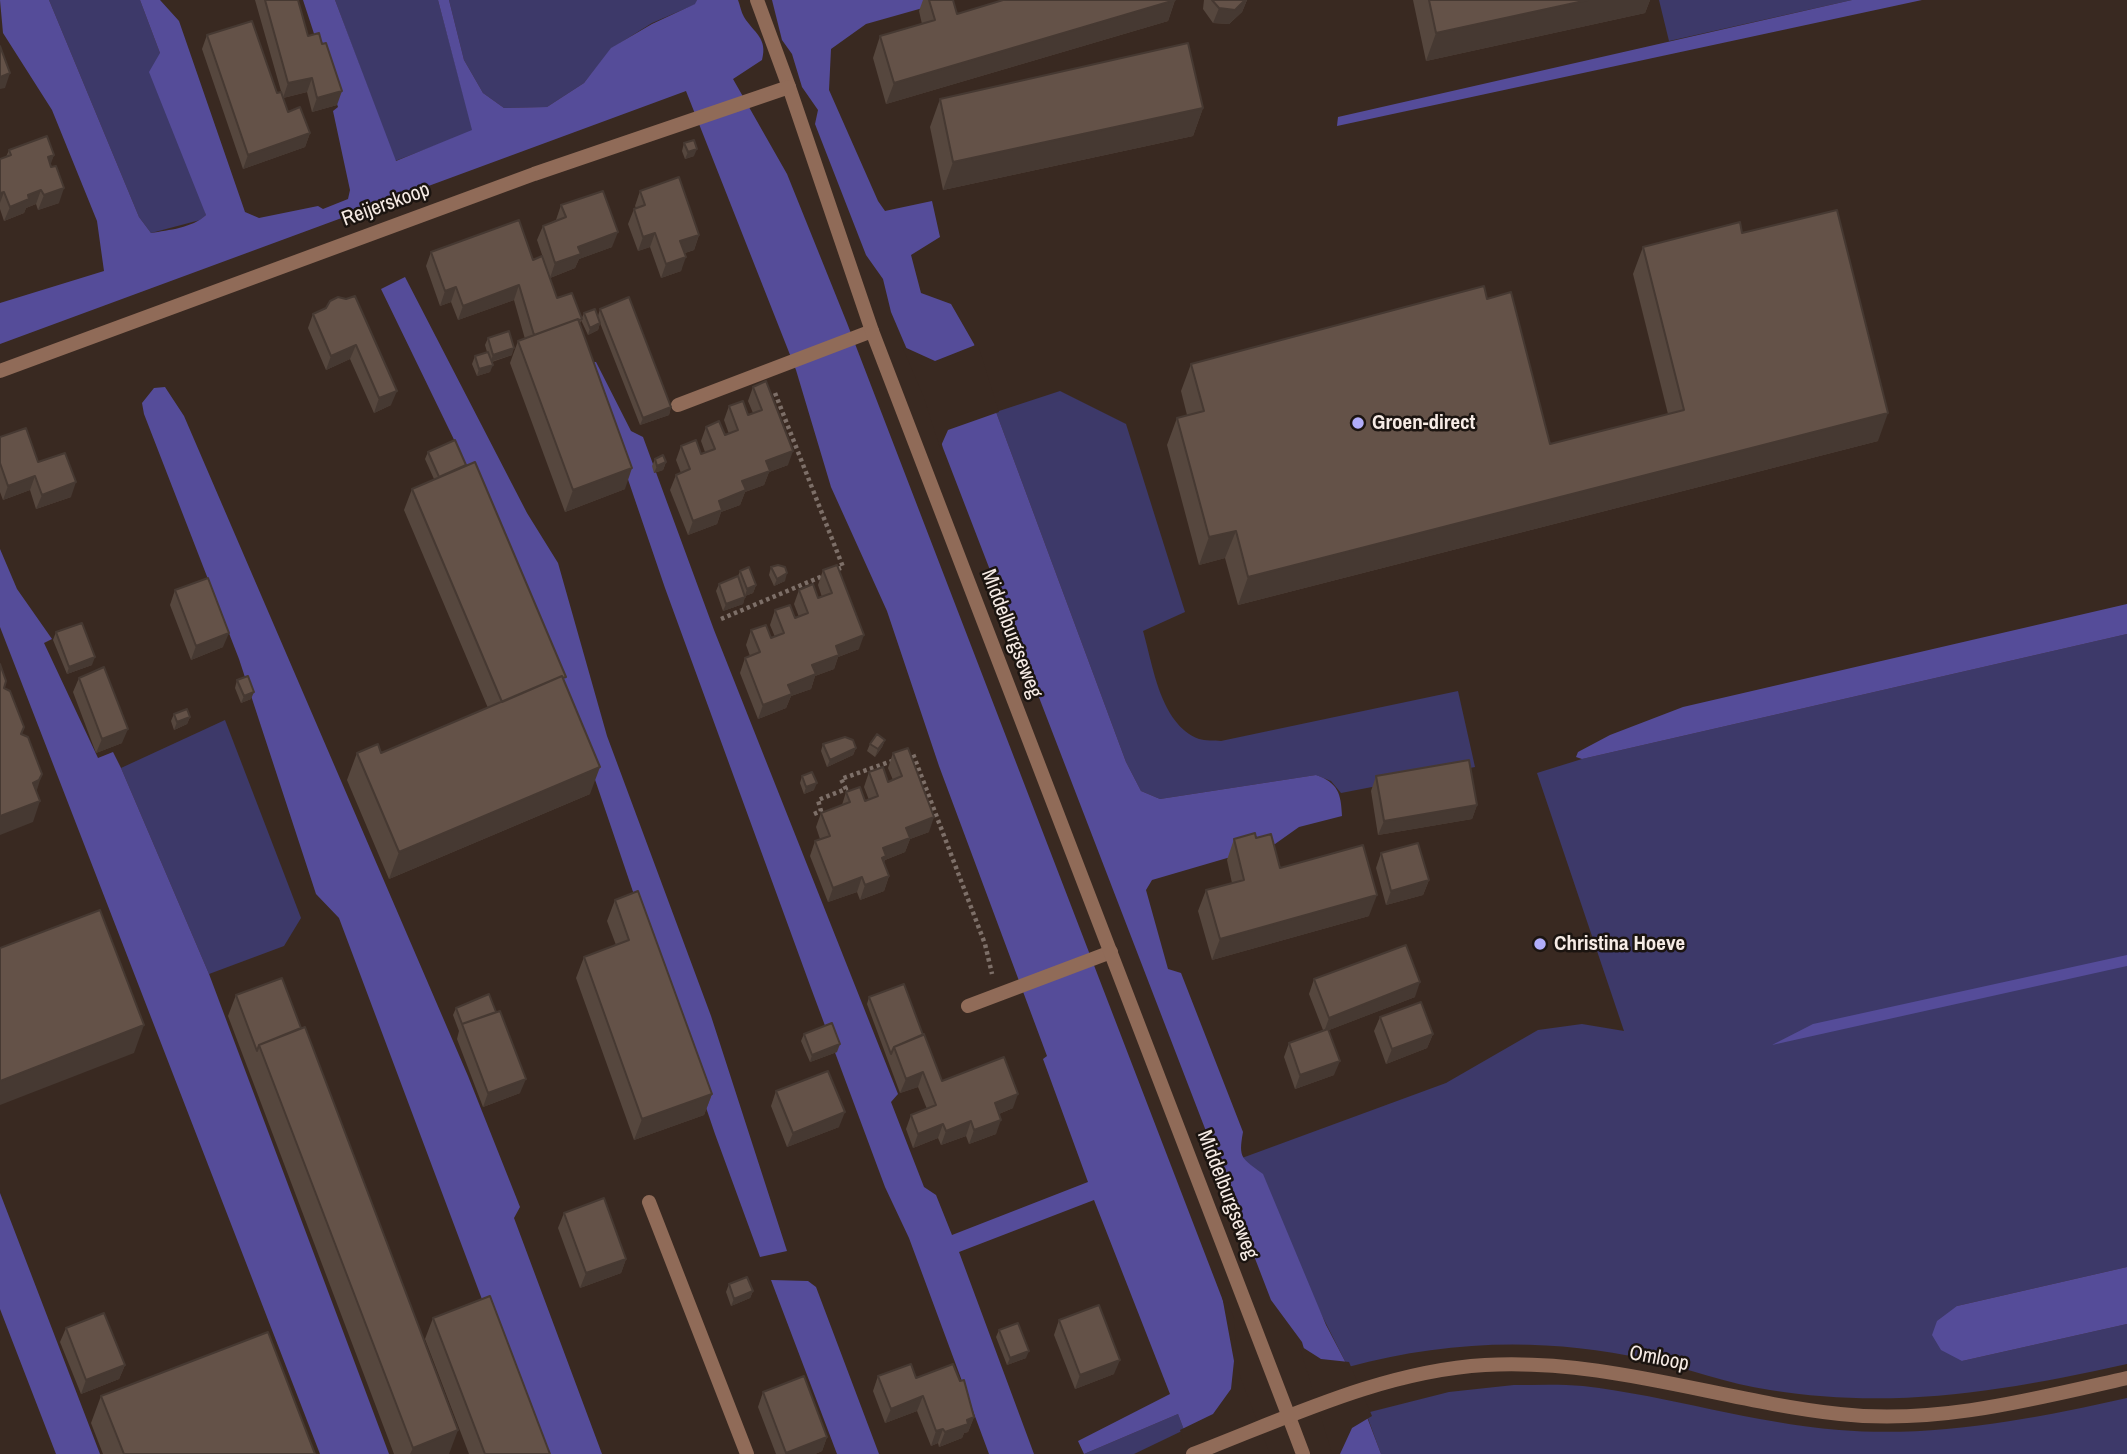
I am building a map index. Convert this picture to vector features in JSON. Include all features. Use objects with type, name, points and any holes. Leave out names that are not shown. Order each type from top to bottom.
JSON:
[{"type":"street","name":"Middelburgseweg","points":[[757,0],[872,331],[1303,1454]]},
{"type":"street","name":"Reijerskoop","points":[[0,371],[685,120],[789,87]]},
{"type":"street","points":[[678,405],[771,367],[872,331]]},
{"type":"street","points":[[968,1006],[1111,952]]},
{"type":"street","points":[[649,1202],[747,1454]]},
{"type":"street","name":"Omloop","points":[[1193,1454],[1380,1383],[1485,1365],[1546,1365],[1607,1371],[1840,1414],[1888,1416],[1980,1409],[2127,1378]]},
{"type":"path","points":[[721,620],[843,567],[771,367]]},
{"type":"path","points":[[814,814],[821,811],[818,800],[846,789],[841,779],[913,754],[985,944],[997,995]]},
{"type":"shaded area","points":[[0,0],[49,0],[139,217],[151,233],[187,226],[206,215],[149,72],[160,53],[140,0],[160,0],[179,21],[245,212],[259,218],[318,206],[323,209],[348,199],[350,190],[333,111],[338,107],[303,0],[335,0],[396,161],[472,130],[438,0],[449,0],[464,60],[483,93],[504,108],[547,107],[584,83],[611,48],[652,24],[695,4],[697,0],[738,0],[744,17],[762,41],[763,52],[762,60],[733,79],[787,174],[847,323],[1230,1319],[1236,1373],[1267,1454],[1193,1454],[1178,1414],[1084,1454],[1078,1441],[1170,1394],[1094,1200],[959,1252],[1034,1454],[989,1454],[909,1238],[885,1187],[811,988],[665,588],[588,362],[596,362],[631,431],[643,437],[714,630],[898,1094],[891,1102],[924,1187],[936,1195],[952,1235],[1088,1182],[1043,1059],[1047,1056],[939,766],[887,611],[831,487],[796,370],[686,91],[0,344],[0,303],[104,271],[97,221],[52,110],[3,33]]},
{"type":"shaded area","points":[[49,0],[140,0],[160,53],[206,215],[200,220],[151,233],[139,217]]},
{"type":"shaded area","points":[[335,0],[438,0],[473,131],[395,161]]},
{"type":"shaded area","points":[[449,0],[697,0],[696,4],[652,23],[612,48],[584,83],[547,107],[504,108],[483,93],[464,60]]},
{"type":"shaded area","points":[[772,0],[951,0],[866,24],[831,49],[829,90],[878,201],[885,211],[932,201],[940,237],[911,255],[921,293],[951,304],[974,344],[996,412],[1126,762],[1141,791],[1160,799],[1316,775],[1334,785],[1337,790],[1342,816],[1299,827],[1275,844],[1152,880],[1146,890],[1168,969],[1181,973],[1243,1132],[1243,1157],[1263,1174],[1326,1325],[1348,1367],[1381,1454],[1335,1454],[1302,1342],[1271,1300],[943,448],[926,394],[891,312],[883,279],[866,255],[815,124],[818,110],[802,87],[792,54],[782,40]]},
{"type":"shaded area","points":[[1659,0],[1852,0],[1669,41]]},
{"type":"shaded area","points":[[1852,0],[1922,0],[1337,126],[1338,117]]},
{"type":"shaded area","points":[[405,277],[527,513],[558,563],[607,736],[711,1016],[787,1251],[760,1257],[715,1134],[540,617],[381,289]]},
{"type":"shaded area","points":[[165,387],[184,416],[468,1076],[520,1207],[514,1218],[602,1454],[540,1454],[339,918],[316,894],[239,659],[144,414],[142,403],[154,388]]},
{"type":"shaded area","points":[[1060,391],[1126,424],[1185,612],[1143,631],[1160,692],[1175,721],[1186,731],[1199,739],[1221,741],[1458,691],[1475,767],[1341,793],[1331,781],[1316,775],[1160,799],[1141,791],[1126,762],[996,412]]},
{"type":"shaded area","points":[[0,549],[17,589],[52,639],[44,643],[98,758],[113,752],[121,768],[209,974],[389,1454],[320,1454],[0,627]]},
{"type":"shaded area","points":[[2127,604],[2127,634],[1582,759],[1576,757],[1578,752],[1610,735],[1683,707]]},
{"type":"shaded area","points":[[2127,634],[2127,1267],[1957,1306],[1962,1361],[2127,1324],[2127,1364],[1993,1389],[1906,1398],[1816,1396],[1770,1390],[1646,1359],[1571,1347],[1459,1347],[1422,1351],[1348,1367],[1242,1158],[1446,1083],[1538,1030],[1582,1024],[1624,1031],[1537,773],[1582,759]]},
{"type":"shaded area","points":[[225,720],[301,918],[284,946],[209,974],[121,768]]},
{"type":"shaded area","points":[[2127,955],[2127,966],[1772,1045],[1813,1024]]},
{"type":"shaded area","points":[[0,1193],[100,1454],[56,1454],[0,1309]]},
{"type":"shaded area","points":[[2127,1267],[2127,1324],[1962,1361],[1941,1350],[1932,1335],[1937,1321],[1957,1306]]},
{"type":"shaded area","points":[[771,1280],[808,1281],[816,1287],[879,1454],[837,1454]]},
{"type":"shaded area","points":[[1514,1385],[1583,1386],[1615,1390],[1774,1422],[1875,1432],[1984,1425],[2127,1398],[2127,1454],[1381,1454],[1366,1413],[1449,1392]]},
{"type":"shaded area","points":[[1178,1414],[1184,1430],[1134,1454],[1084,1454]]},
{"type":"pier","points":[[978,344],[999,412],[948,430],[940,448],[923,395],[902,346],[935,361]]},
{"type":"pier","points":[[1225,1295],[1234,1318],[1239,1373],[1270,1454],[1189,1454],[1180,1430],[1213,1414],[1231,1389],[1234,1361],[1222,1296]]},
{"type":"pier","points":[[1299,1345],[1321,1359],[1349,1362],[1372,1416],[1352,1428],[1340,1454],[1332,1454]]},
{"type":"building","points":[[265,0],[298,0],[308,36],[319,33],[322,44],[326,43],[342,91],[317,98],[312,78],[288,83]]},
{"type":"building","points":[[929,0],[953,0],[957,14],[1003,0],[1175,0],[894,83],[880,36],[935,20]]},
{"type":"building","points":[[1212,0],[1245,0],[1235,10],[1219,8]]},
{"type":"building","points":[[1429,0],[1588,0],[1436,33]]},
{"type":"building","points":[[252,21],[277,93],[281,92],[288,112],[300,107],[310,133],[248,155],[207,35]]},
{"type":"building","points":[[1188,43],[1203,108],[953,162],[940,99]]},
{"type":"building","points":[[0,46],[10,73],[0,77]]},
{"type":"building","points":[[47,136],[54,155],[48,157],[51,167],[56,166],[64,188],[44,195],[41,190],[28,195],[29,199],[10,207],[4,192],[0,193],[0,159],[11,155],[9,150]]},
{"type":"building","points":[[694,140],[697,149],[688,152],[684,143]]},
{"type":"building","points":[[679,177],[699,235],[680,241],[686,257],[666,264],[655,233],[643,237],[634,209],[645,205],[640,191]]},
{"type":"building","points":[[603,191],[618,232],[578,247],[581,254],[555,263],[543,226],[566,217],[561,205]]},
{"type":"building","name":"Groen-direct","points":[[1837,210],[1888,413],[1248,577],[1236,531],[1209,537],[1177,418],[1204,411],[1191,364],[1484,286],[1487,299],[1511,292],[1550,444],[1684,410],[1643,247],[1740,222],[1742,233]]},
{"type":"building","points":[[519,220],[533,260],[542,256],[557,298],[572,293],[582,319],[534,335],[519,285],[463,306],[456,287],[445,291],[431,252]]},
{"type":"building","points":[[355,296],[397,391],[379,398],[356,345],[331,356],[313,314],[326,308],[330,301],[338,297],[346,299]]},
{"type":"building","points":[[629,297],[671,407],[643,418],[600,309]]},
{"type":"building","points":[[595,309],[600,323],[590,328],[584,313]]},
{"type":"building","points":[[578,319],[632,468],[573,490],[518,341]]},
{"type":"building","points":[[509,331],[514,348],[493,355],[488,338]]},
{"type":"building","points":[[488,352],[493,365],[479,369],[475,356]]},
{"type":"building","points":[[766,381],[793,451],[766,461],[770,471],[742,481],[746,490],[719,501],[722,510],[693,521],[676,475],[690,469],[681,446],[696,440],[701,454],[715,449],[706,427],[719,421],[725,435],[738,430],[729,406],[743,401],[748,415],[762,410],[753,387]]},
{"type":"building","points":[[26,428],[38,462],[65,453],[76,482],[42,495],[35,476],[8,486],[0,463],[0,437]]},
{"type":"building","points":[[455,440],[466,465],[439,477],[428,452]]},
{"type":"building","points":[[663,455],[666,462],[657,466],[655,459]]},
{"type":"building","points":[[475,462],[566,677],[562,676],[502,702],[412,489]]},
{"type":"building","points":[[837,565],[864,635],[836,646],[839,655],[812,665],[816,674],[788,685],[792,694],[763,705],[745,658],[760,652],[751,630],[766,625],[771,638],[784,633],[775,610],[790,605],[795,618],[808,613],[799,590],[813,584],[818,598],[832,593],[823,570]]},
{"type":"building","points":[[749,567],[756,585],[747,589],[740,571]]},
{"type":"building","points":[[771,567],[785,567],[787,573],[777,579]]},
{"type":"building","points":[[738,576],[745,597],[726,604],[719,584]]},
{"type":"building","points":[[208,578],[229,633],[196,646],[175,590]]},
{"type":"building","points":[[82,623],[95,657],[69,667],[56,632]]},
{"type":"building","points":[[0,664],[6,681],[4,688],[10,691],[24,727],[21,734],[28,737],[42,774],[39,780],[33,783],[40,801],[0,816]]},
{"type":"building","points":[[104,667],[128,729],[102,739],[79,678]]},
{"type":"building","points":[[248,676],[254,692],[244,696],[237,680]]},
{"type":"building","points":[[562,676],[600,767],[399,852],[357,753],[378,744],[381,753]]},
{"type":"building","points":[[187,709],[190,717],[177,722],[174,714]]},
{"type":"building","points":[[877,734],[885,740],[878,749],[870,744]]},
{"type":"building","points":[[845,737],[853,740],[856,748],[830,760],[823,744]]},
{"type":"building","points":[[908,748],[934,817],[906,828],[910,838],[883,848],[886,856],[882,858],[889,876],[865,885],[862,877],[833,888],[815,841],[830,836],[821,813],[850,802],[846,792],[860,787],[865,801],[878,796],[869,772],[883,767],[888,782],[902,776],[893,753]]},
{"type":"building","points":[[1469,760],[1477,805],[1384,821],[1376,776]]},
{"type":"building","points":[[812,772],[817,783],[806,787],[802,776]]},
{"type":"building","points":[[1255,833],[1256,838],[1271,834],[1280,868],[1363,845],[1377,895],[1220,939],[1206,890],[1244,880],[1234,839]]},
{"type":"building","points":[[1418,843],[1429,880],[1391,891],[1381,853]]},
{"type":"building","points":[[638,891],[712,1094],[642,1119],[584,957],[629,940],[615,900]]},
{"type":"building","points":[[100,910],[144,1025],[0,1081],[0,948]]},
{"type":"building","points":[[1406,945],[1420,982],[1329,1018],[1314,979]]},
{"type":"building","points":[[282,978],[301,1028],[259,1045],[257,1051],[236,995]]},
{"type":"building","points":[[904,984],[923,1035],[894,1047],[891,1054],[869,997]]},
{"type":"building","points":[[489,994],[496,1012],[462,1024],[456,1008]]},
{"type":"building","points":[[1421,1002],[1433,1034],[1392,1049],[1380,1017]]},
{"type":"building","points":[[500,1011],[526,1079],[488,1093],[462,1024]]},
{"type":"building","points":[[832,1023],[840,1044],[812,1055],[804,1034]]},
{"type":"building","points":[[305,1027],[458,1430],[413,1448],[259,1045]]},
{"type":"building","points":[[1328,1029],[1340,1061],[1300,1075],[1289,1043]]},
{"type":"building","points":[[924,1034],[942,1081],[1004,1057],[1018,1094],[995,1103],[1001,1120],[974,1130],[971,1121],[946,1131],[943,1124],[918,1134],[911,1115],[936,1105],[923,1072],[906,1079],[894,1047]]},
{"type":"building","points":[[828,1071],[845,1112],[793,1133],[776,1091]]},
{"type":"building","points":[[604,1198],[626,1259],[586,1273],[564,1213]]},
{"type":"building","points":[[747,1277],[753,1291],[734,1299],[729,1284]]},
{"type":"building","points":[[490,1296],[550,1454],[485,1454],[433,1318]]},
{"type":"building","points":[[1099,1305],[1120,1360],[1080,1375],[1059,1320]]},
{"type":"building","points":[[104,1313],[125,1365],[86,1380],[66,1328]]},
{"type":"building","points":[[1018,1323],[1029,1351],[1010,1358],[999,1330]]},
{"type":"building","points":[[268,1332],[315,1454],[124,1454],[101,1396]]},
{"type":"building","points":[[911,1364],[916,1378],[953,1364],[960,1381],[964,1380],[974,1417],[967,1420],[968,1424],[945,1432],[943,1429],[936,1431],[923,1396],[891,1409],[878,1376]]},
{"type":"building","points":[[804,1376],[827,1437],[786,1453],[763,1392]]},
{"type":"place","name":"Groen-direct","points":[[1358,423]]},
{"type":"place","name":"Christina Hoeve","points":[[1540,944]]}]
